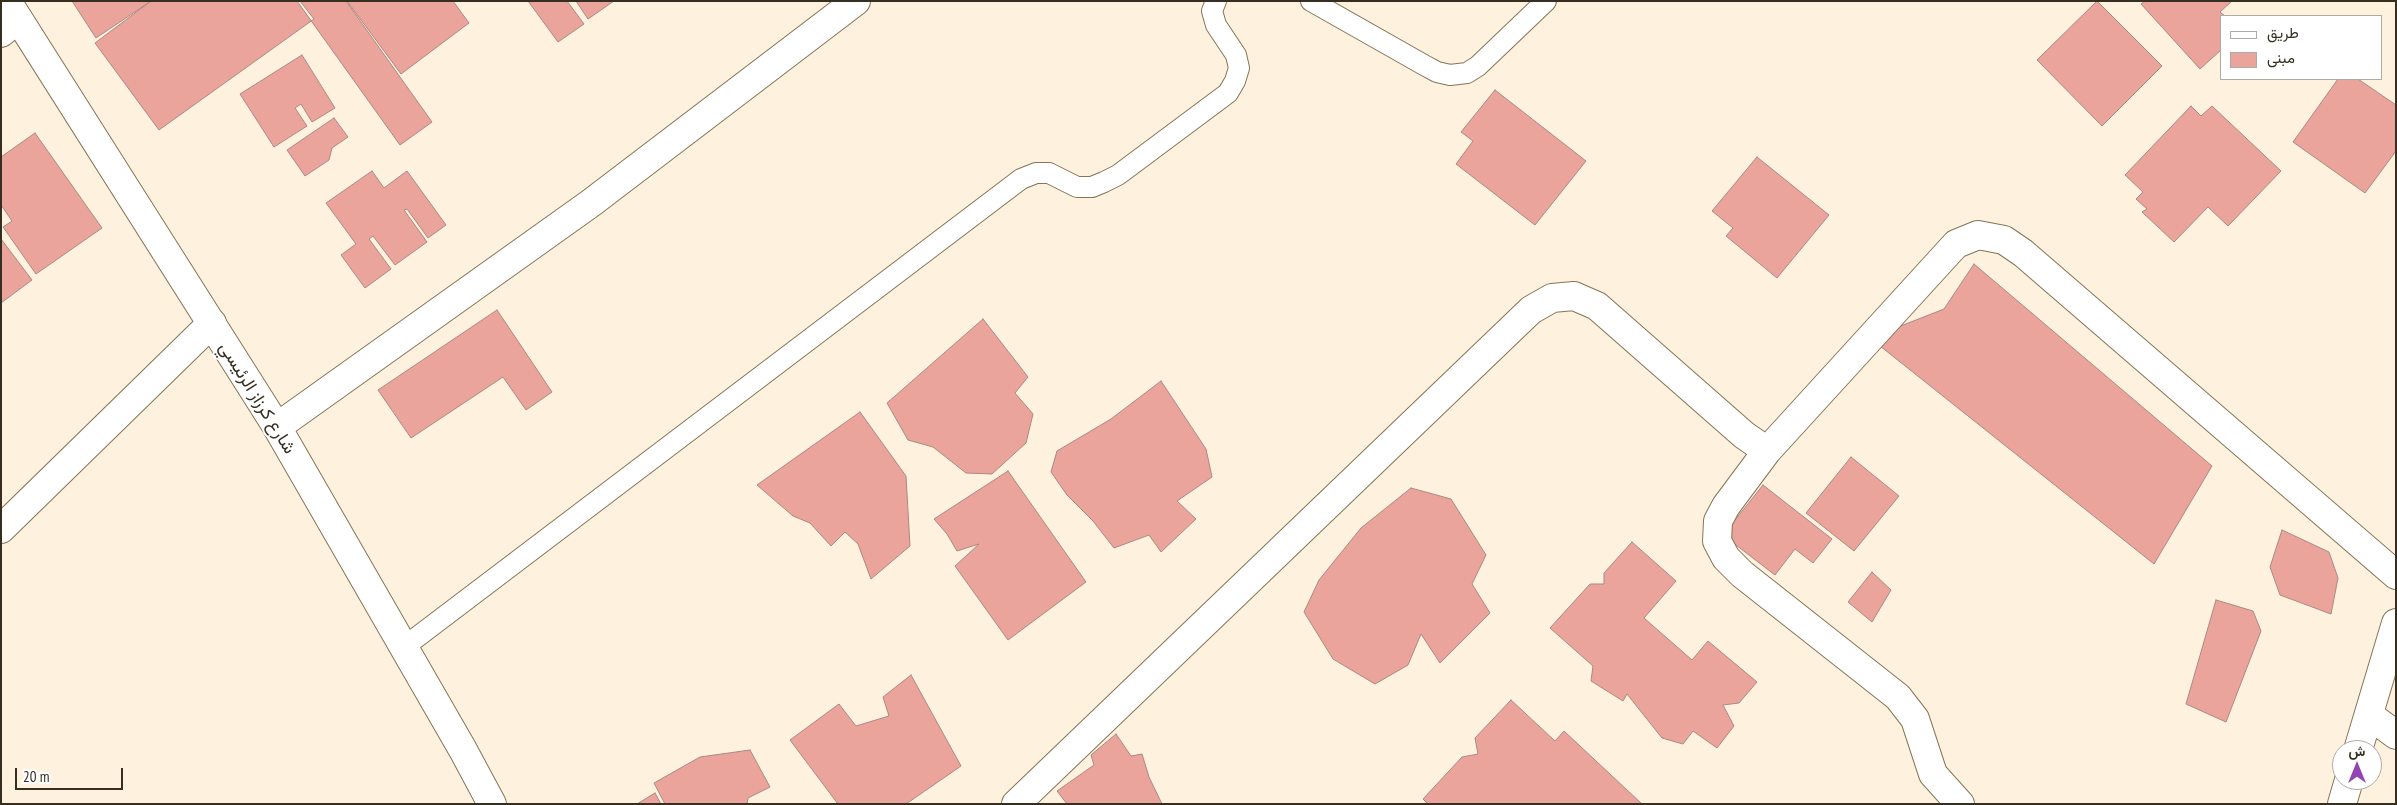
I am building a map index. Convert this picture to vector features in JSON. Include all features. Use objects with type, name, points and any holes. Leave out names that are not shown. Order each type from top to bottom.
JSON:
[{"type":"street","points":[[277,427],[591,203],[856,1]]},
{"type":"street","name":"شارع كرزاز الرئيسي","points":[[9,18],[212,324],[277,427],[492,804]]},
{"type":"street","points":[[1960,804],[1933,774],[1915,719],[1898,697],[1742,574],[1726,558],[1718,541],[1718,521],[1726,506],[1768,452],[1956,244],[1978,235],[2004,240],[2031,260],[2396,575]]},
{"type":"street","points":[[1016,804],[1125,702],[1531,310],[1552,298],[1574,296],[1597,306],[1744,435],[1768,452]]},
{"type":"street","points":[[1,529],[212,324]]},
{"type":"street","points":[[2361,740],[2396,623]]},
{"type":"street","points":[[2368,715],[2396,735]]},
{"type":"street","points":[[2342,804],[2346,790]]},
{"type":"lane","points":[[404,647],[1021,179],[1036,173],[1049,173],[1078,187],[1092,187],[1104,182],[1118,175],[1228,92],[1235,81],[1239,68],[1236,55],[1216,25],[1212,11],[1216,1]]},
{"type":"lane","points":[[1311,1],[1431,68],[1450,75],[1467,73],[1478,66],[1546,1]]},
{"type":"building","points":[[72,1],[151,1],[96,38]]},
{"type":"building","points":[[151,1],[300,1],[314,19],[159,130],[95,43]]},
{"type":"building","points":[[297,1],[346,1],[432,122],[400,145]]},
{"type":"building","points":[[347,1],[453,1],[469,23],[401,74]]},
{"type":"building","points":[[528,1],[567,1],[584,24],[558,42]]},
{"type":"building","points":[[576,1],[614,1],[588,19]]},
{"type":"building","points":[[2097,1],[2162,66],[2102,126],[2037,60]]},
{"type":"building","points":[[2145,1],[2232,1],[2220,12],[2224,15],[2220,15],[2220,51],[2200,69],[2141,4]]},
{"type":"building","points":[[302,55],[335,108],[312,122],[301,104],[295,108],[307,126],[274,147],[240,94]]},
{"type":"building","points":[[2337,80],[2359,80],[2396,105],[2396,151],[2365,193],[2293,142]]},
{"type":"building","points":[[1495,90],[1586,161],[1535,225],[1456,164],[1473,141],[1461,132]]},
{"type":"building","points":[[2191,106],[2201,116],[2212,106],[2281,171],[2228,226],[2208,207],[2174,242],[2142,212],[2147,209],[2136,199],[2143,192],[2125,175]]},
{"type":"building","points":[[334,118],[348,137],[332,148],[329,160],[305,176],[287,150]]},
{"type":"building","points":[[35,133],[102,228],[36,274],[3,227],[12,221],[1,205],[1,157]]},
{"type":"building","points":[[1757,157],[1829,215],[1777,278],[1726,236],[1733,228],[1712,211]]},
{"type":"building","points":[[372,171],[384,188],[407,171],[446,225],[428,238],[407,209],[404,210],[427,242],[395,265],[373,236],[369,239],[391,269],[365,288],[341,255],[356,244],[326,203]]},
{"type":"building","points":[[1,239],[32,280],[1,303]]},
{"type":"building","points":[[1974,264],[2212,466],[2154,564],[1870,338],[1944,309]]},
{"type":"building","points":[[497,310],[552,392],[526,410],[503,377],[411,438],[378,390]]},
{"type":"building","points":[[983,319],[1028,377],[1015,393],[1033,414],[1026,443],[992,474],[966,473],[933,447],[908,440],[887,403]]},
{"type":"building","points":[[1161,381],[1206,449],[1212,477],[1177,501],[1196,519],[1161,552],[1149,535],[1114,548],[1093,521],[1067,495],[1051,472],[1057,451],[1111,419]]},
{"type":"building","points":[[860,412],[906,476],[910,546],[871,579],[858,544],[845,532],[831,546],[810,523],[793,516],[757,485]]},
{"type":"building","points":[[1851,457],[1899,496],[1854,551],[1806,513]]},
{"type":"building","points":[[1008,471],[1086,582],[1008,640],[955,566],[979,544],[957,551],[947,534],[934,519]]},
{"type":"building","points":[[1763,485],[1832,539],[1813,563],[1795,549],[1775,575],[1723,535]]},
{"type":"building","points":[[1411,488],[1451,499],[1486,555],[1472,584],[1490,613],[1440,663],[1421,634],[1408,665],[1375,684],[1333,659],[1304,612],[1319,580],[1361,528]]},
{"type":"building","points":[[2282,530],[2329,552],[2338,578],[2331,614],[2280,595],[2270,567]]},
{"type":"building","points":[[1632,542],[1676,581],[1644,618],[1692,660],[1708,641],[1757,682],[1739,703],[1723,705],[1734,726],[1717,748],[1693,731],[1683,744],[1662,738],[1627,694],[1623,701],[1591,681],[1593,666],[1550,628],[1590,584],[1604,584],[1604,573]]},
{"type":"building","points":[[1872,572],[1891,590],[1872,622],[1848,602]]},
{"type":"building","points":[[2216,600],[2253,611],[2261,631],[2226,722],[2186,704]]},
{"type":"building","points":[[911,675],[961,766],[906,804],[838,804],[790,740],[839,704],[856,726],[889,716],[883,697]]},
{"type":"building","points":[[1511,700],[1555,741],[1564,731],[1642,804],[1428,804],[1423,799],[1462,757],[1478,754],[1475,738]]},
{"type":"building","points":[[1116,734],[1131,756],[1142,754],[1149,777],[1162,804],[1067,804],[1057,791],[1094,765],[1091,755]]},
{"type":"building","points":[[750,750],[770,787],[748,798],[747,804],[665,804],[654,783],[700,757]]},
{"type":"building","points":[[655,793],[661,804],[637,804]]}]
